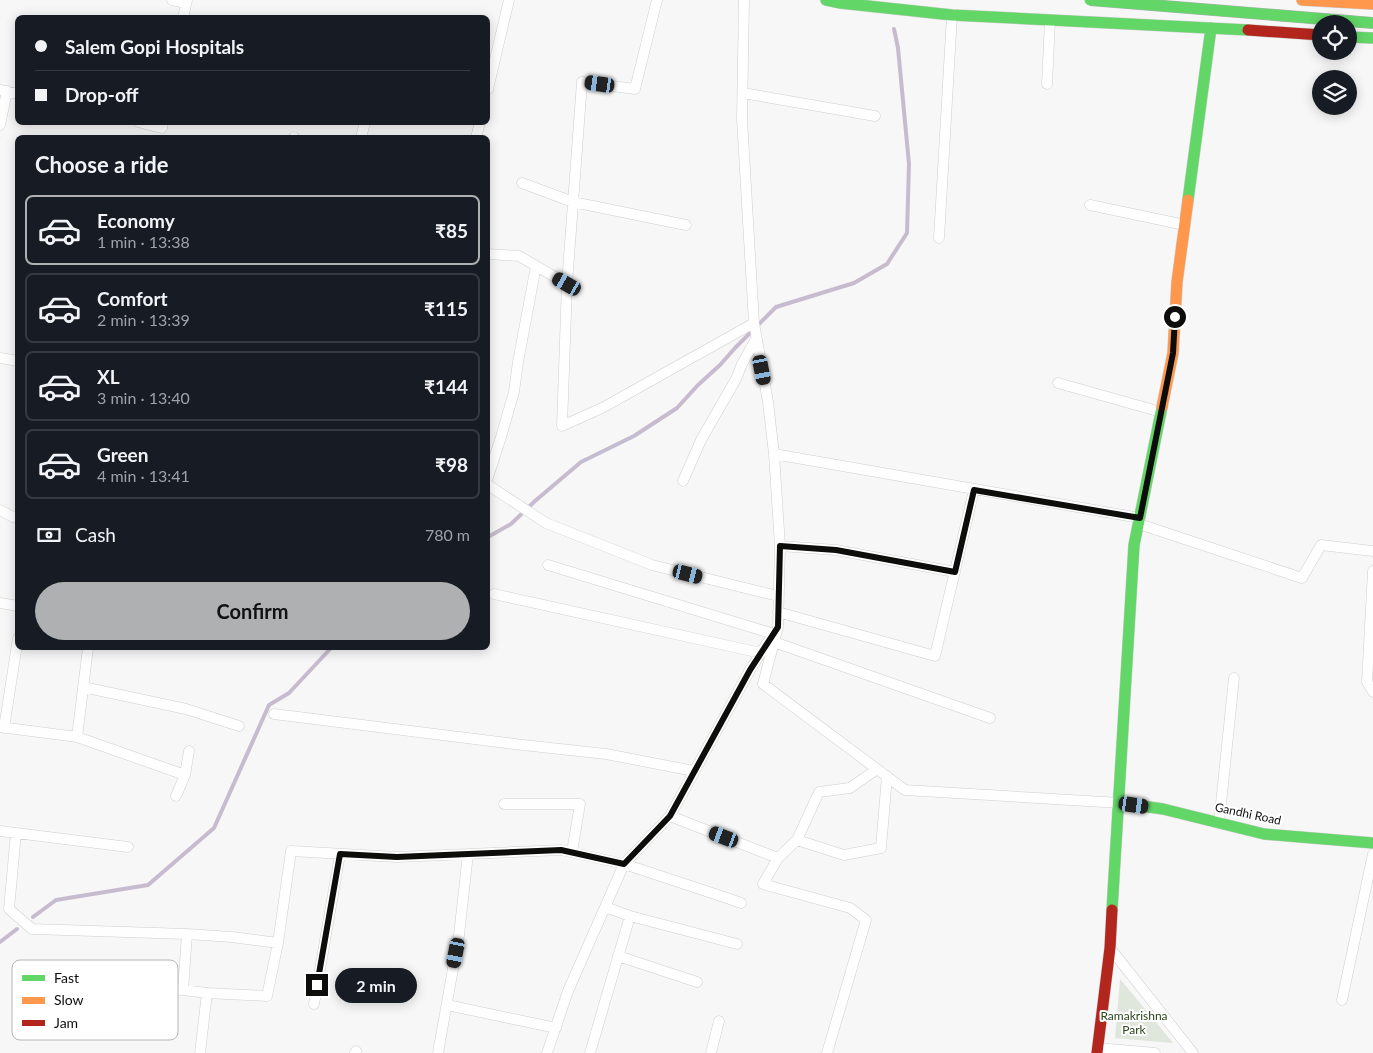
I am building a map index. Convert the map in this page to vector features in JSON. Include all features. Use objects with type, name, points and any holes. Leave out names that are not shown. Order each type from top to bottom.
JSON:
[{"type":"street","points":[[172,0],[187,2],[185,15]]},
{"type":"street","points":[[490,80],[509,0]]},
{"type":"street","points":[[657,0],[635,89],[582,82],[567,284],[562,426],[604,407],[755,330]]},
{"type":"street","points":[[744,0],[742,119],[755,330],[768,402],[774,454],[780,546],[778,612],[775,634],[763,684],[905,790],[1120,803]]},
{"type":"street","points":[[826,0],[952,15],[1312,34]]},
{"type":"street","points":[[1090,0],[1373,23]]},
{"type":"street","points":[[1200,0],[1373,13]]},
{"type":"street","points":[[1154,1053],[1097,1050],[1110,948],[1134,545],[1173,353],[1177,282],[1211,28],[1212,0]]},
{"type":"street","points":[[1302,0],[1373,4]]},
{"type":"street","points":[[939,238],[952,15]]},
{"type":"street","points":[[1046,84],[1050,21]]},
{"type":"street","points":[[1357,37],[1373,38]]},
{"type":"street","points":[[0,125],[3,91]]},
{"type":"street","points":[[743,93],[875,116]]},
{"type":"street","points":[[150,125],[162,128],[162,125]]},
{"type":"street","points":[[522,183],[573,202],[686,225]]},
{"type":"street","points":[[1090,205],[1185,225]]},
{"type":"street","points":[[490,254],[519,256],[567,284]]},
{"type":"street","points":[[490,471],[514,392],[536,266]]},
{"type":"street","points":[[683,481],[701,440],[736,380],[755,330]]},
{"type":"street","points":[[0,358],[15,360]]},
{"type":"street","points":[[1058,383],[1161,412]]},
{"type":"street","points":[[774,454],[1139,521],[1302,578],[1321,545],[1373,551]]},
{"type":"street","points":[[490,486],[546,523],[652,564],[778,596]]},
{"type":"street","points":[[778,612],[935,656],[974,490]]},
{"type":"street","points":[[0,510],[15,518]]},
{"type":"street","points":[[780,546],[836,550],[955,572]]},
{"type":"street","points":[[548,565],[775,634],[990,718]]},
{"type":"street","points":[[1373,571],[1367,682],[1373,692]]},
{"type":"street","points":[[494,594],[761,653]]},
{"type":"street","points":[[0,603],[15,606]]},
{"type":"street","points":[[547,1053],[568,991],[624,864],[670,816],[750,670],[775,634]]},
{"type":"street","points":[[16,650],[2,727],[77,737],[185,775]]},
{"type":"street","points":[[77,737],[88,650]]},
{"type":"street","points":[[1219,823],[1234,678]]},
{"type":"street","points":[[84,688],[186,710],[239,726]]},
{"type":"street","points":[[274,714],[606,754],[694,771]]},
{"type":"street","points":[[176,796],[185,775],[189,751]]},
{"type":"street","points":[[827,1053],[866,920],[850,908],[763,884],[778,858],[797,840],[819,792],[850,788],[877,769]]},
{"type":"street","points":[[797,840],[844,854],[881,848],[887,776]]},
{"type":"street","name":"Gandhi Road","points":[[1120,803],[1163,809],[1264,834],[1373,843]]},
{"type":"street","points":[[504,804],[580,804],[572,852]]},
{"type":"street","points":[[670,816],[778,858]]},
{"type":"street","points":[[0,831],[128,847]]},
{"type":"street","points":[[16,833],[9,909],[32,929],[187,934],[278,943]]},
{"type":"street","points":[[178,990],[267,996],[278,943],[291,851],[397,857],[561,850],[624,864],[741,904]]},
{"type":"street","points":[[314,1004],[340,854]]},
{"type":"street","points":[[438,1053],[460,935],[468,854]]},
{"type":"street","points":[[1342,1000],[1373,854]]},
{"type":"street","points":[[605,907],[630,916],[737,944]]},
{"type":"street","points":[[590,1053],[630,916]]},
{"type":"street","points":[[183,990],[187,934]]},
{"type":"street","points":[[1110,948],[1193,1053]]},
{"type":"street","points":[[618,956],[697,982]]},
{"type":"street","points":[[200,1053],[207,993]]},
{"type":"street","points":[[447,1005],[556,1028]]},
{"type":"street","points":[[711,1053],[719,1021]]},
{"type":"green space","name":"Ramakrishna Park","points":[[1120,979],[1173,1043],[1115,1038]]},
{"type":"waterway","points":[[490,536],[511,524],[581,462],[634,436],[677,408],[776,307],[854,283],[887,264],[907,233],[909,164],[898,48],[894,29]]},
{"type":"waterway","points":[[33,917],[56,900],[148,885],[214,828],[269,705],[289,693],[329,650]]},
{"type":"waterway","points":[[0,942],[17,929]]},
{"type":"traffic: fast","points":[[826,0],[952,15],[1248,30]]},
{"type":"traffic: fast","points":[[1090,0],[1373,23]]},
{"type":"traffic: fast","points":[[1188,200],[1211,28]]},
{"type":"traffic: fast","points":[[1357,37],[1373,38]]},
{"type":"traffic: fast","points":[[1112,910],[1134,545],[1162,407]]},
{"type":"traffic: fast","points":[[1120,803],[1163,809],[1264,834],[1373,843]]},
{"type":"traffic: slow","points":[[1302,0],[1373,4]]},
{"type":"traffic: slow","points":[[1162,407],[1173,353],[1177,282],[1188,200]]},
{"type":"traffic: jam","points":[[1248,30],[1312,34]]},
{"type":"traffic: jam","points":[[1097,1053],[1110,948],[1112,910]]},
{"type":"route","points":[[317,985],[340,854],[397,857],[561,850],[624,864],[670,816],[750,670],[778,627],[780,546],[836,550],[955,572],[974,490],[1140,518],[1173,353],[1175,317]]}]
